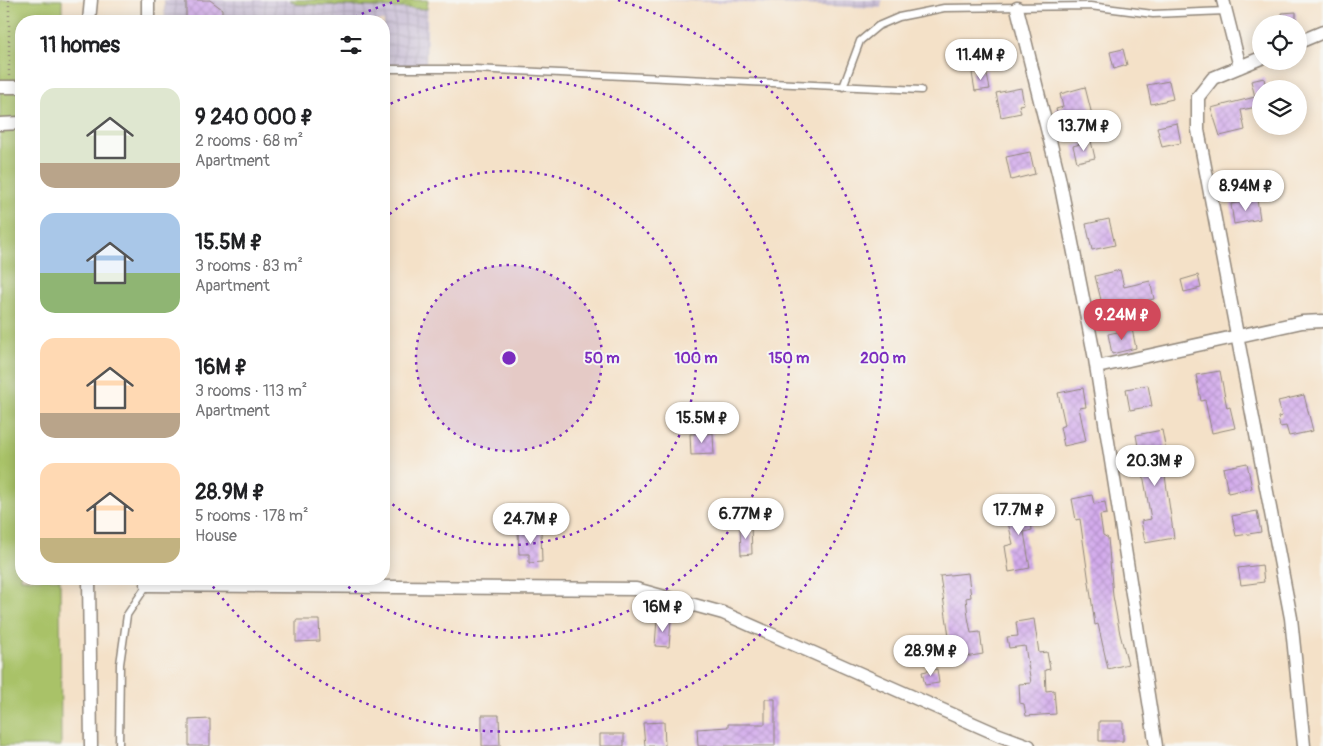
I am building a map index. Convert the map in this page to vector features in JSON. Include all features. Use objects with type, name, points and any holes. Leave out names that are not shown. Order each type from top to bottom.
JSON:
[{"type":"street","points":[[90,15],[91,0]]},
{"type":"street","points":[[148,0],[148,15]]},
{"type":"street","points":[[1224,5],[1240,67]]},
{"type":"street","points":[[1017,8],[1059,177],[1097,367],[1156,746]]},
{"type":"street","points":[[1307,39],[1323,32]]},
{"type":"street","points":[[1252,62],[1214,78],[1198,97],[1198,130],[1291,618],[1304,746]]},
{"type":"street","points":[[0,124],[15,123]]},
{"type":"street","points":[[1097,367],[1302,322],[1323,321]]},
{"type":"street","points":[[89,585],[91,746]]},
{"type":"street","points":[[357,585],[636,589],[723,613],[999,735],[1029,746]]},
{"type":"lane","points":[[843,87],[860,41],[878,26],[898,18],[944,8],[1090,6],[1153,14],[1224,5]]},
{"type":"lane","points":[[390,69],[474,69],[921,90]]},
{"type":"lane","points":[[119,746],[120,664],[127,615],[145,585]]},
{"type":"path","points":[[9,0],[10,87]]},
{"type":"shaded area","points":[[164,0],[428,0],[426,69],[390,68],[390,15],[165,15]]},
{"type":"shaded area","points":[[659,0],[882,0],[881,8]]},
{"type":"green space","points":[[0,0],[62,0],[62,15],[15,15],[15,585],[60,585],[61,746],[0,746]]},
{"type":"green space","points":[[290,0],[428,0],[427,9],[296,4]]},
{"type":"building","points":[[186,0],[210,0],[222,9],[222,15],[186,15]]},
{"type":"building","points":[[1296,12],[1296,15],[1282,15],[1282,13]]},
{"type":"building","points":[[1123,49],[1127,65],[1114,69],[1110,52]]},
{"type":"building","points":[[986,70],[990,89],[975,91],[972,73]]},
{"type":"building","points":[[1169,81],[1173,99],[1151,104],[1147,85]]},
{"type":"building","points":[[1085,87],[1093,119],[1061,128],[1056,109],[1063,107],[1060,94]]},
{"type":"building","points":[[1021,88],[1024,104],[1019,105],[1021,113],[1001,117],[996,93]]},
{"type":"building","points":[[1252,98],[1252,108],[1241,110],[1245,130],[1220,136],[1211,108]]},
{"type":"building","points":[[1177,123],[1181,143],[1162,147],[1157,127]]},
{"type":"building","points":[[1091,141],[1095,158],[1077,162],[1073,146]]},
{"type":"building","points":[[1030,152],[1035,174],[1011,180],[1006,157]]},
{"type":"building","points":[[1257,199],[1260,219],[1234,224],[1231,204]]},
{"type":"building","points":[[1109,219],[1115,245],[1092,250],[1086,224]]},
{"type":"building","points":[[1120,270],[1124,287],[1150,281],[1154,299],[1133,303],[1133,301],[1103,308],[1095,276]]},
{"type":"building","points":[[1198,275],[1201,288],[1184,292],[1181,280]]},
{"type":"building","points":[[1132,329],[1136,348],[1112,354],[1108,334]]},
{"type":"building","points":[[1220,371],[1227,408],[1230,407],[1235,428],[1212,433],[1205,400],[1201,401],[1196,375]]},
{"type":"building","points":[[1148,385],[1152,406],[1130,410],[1126,389]]},
{"type":"building","points":[[1083,388],[1086,407],[1079,408],[1086,441],[1064,446],[1060,427],[1065,425],[1058,393]]},
{"type":"building","points":[[1304,395],[1313,431],[1289,436],[1286,426],[1280,427],[1278,417],[1282,416],[1278,401]]},
{"type":"building","points":[[1162,430],[1168,461],[1163,462],[1174,538],[1145,543],[1141,521],[1151,519],[1136,435]]},
{"type":"building","points":[[713,433],[714,454],[691,455],[690,434]]},
{"type":"building","points":[[1247,463],[1252,488],[1228,493],[1223,468]]},
{"type":"building","points":[[1092,495],[1094,504],[1105,502],[1107,514],[1100,515],[1103,535],[1108,538],[1113,596],[1128,664],[1108,669],[1098,624],[1095,625],[1080,519],[1076,520],[1072,499]]},
{"type":"building","points":[[1034,503],[1037,516],[1030,518],[1032,530],[1024,532],[1030,568],[1009,572],[1005,546],[1013,544],[1005,509]]},
{"type":"building","points":[[1257,511],[1261,532],[1236,536],[1232,516]]},
{"type":"building","points":[[751,524],[752,554],[741,555],[740,525]]},
{"type":"building","points":[[518,530],[541,530],[542,562],[529,563],[529,554],[519,554]]},
{"type":"building","points":[[1262,565],[1264,582],[1241,585],[1238,568]]},
{"type":"building","points":[[968,573],[971,597],[966,598],[968,617],[971,633],[980,632],[983,654],[941,661],[938,645],[950,643],[940,576]]},
{"type":"building","points":[[657,619],[671,620],[669,647],[655,646]]},
{"type":"building","points":[[1034,619],[1039,653],[1047,652],[1050,669],[1045,670],[1046,691],[1054,690],[1056,714],[1026,716],[1024,704],[1020,703],[1019,684],[1031,683],[1025,646],[1009,648],[1007,637],[1018,636],[1016,622]]},
{"type":"building","points":[[296,620],[319,620],[320,641],[296,642]]},
{"type":"building","points":[[937,669],[939,683],[925,685],[922,672]]},
{"type":"building","points":[[765,699],[775,699],[775,746],[698,746],[697,729],[728,727],[728,724],[765,724]]},
{"type":"building","points":[[482,715],[499,715],[500,746],[482,746]]},
{"type":"building","points":[[210,719],[210,746],[189,746],[189,720]]},
{"type":"building","points":[[1099,721],[1123,721],[1123,741],[1099,741]]},
{"type":"building","points":[[664,722],[665,746],[645,746],[643,723]]},
{"type":"building","points":[[600,734],[624,734],[624,746],[600,746]]}]
